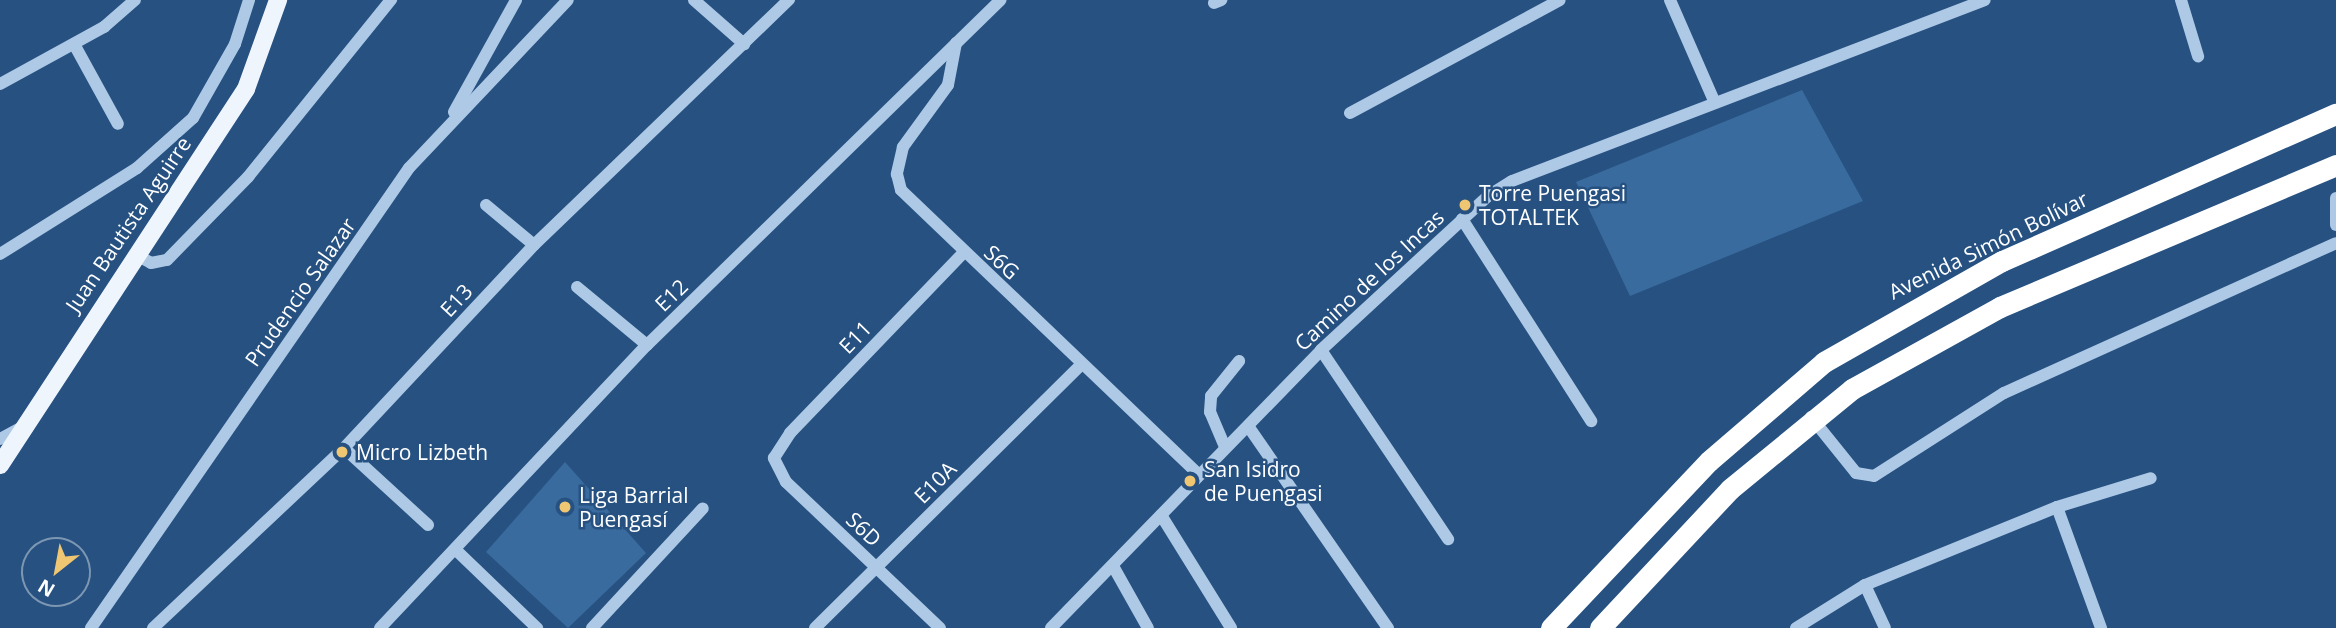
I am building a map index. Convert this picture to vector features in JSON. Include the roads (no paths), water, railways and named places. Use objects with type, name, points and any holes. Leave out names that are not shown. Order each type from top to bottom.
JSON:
[{"type":"highway","name":"Avenida Simón Bolívar","points":[[1551,628],[1709,461],[1825,362],[2002,261],[2336,114]]},
{"type":"highway","points":[[1600,628],[1730,488],[1811,417],[2000,307],[2336,164]]},
{"type":"main road","name":"Juan Bautista Aguirre","points":[[0,466],[19,429],[246,89],[278,0]]},
{"type":"street","points":[[116,0],[132,4]]},
{"type":"street","points":[[0,254],[137,168],[193,118],[235,44],[249,0]]},
{"type":"street","points":[[135,254],[151,263],[167,260],[248,177],[391,0]]},
{"type":"street","points":[[452,117],[516,0]]},
{"type":"street","name":"Prudencio Salazar","points":[[91,628],[409,168],[452,117],[568,0]]},
{"type":"street","points":[[694,0],[744,44]]},
{"type":"street","name":"E13","points":[[153,628],[344,448],[534,245],[789,0]]},
{"type":"street","name":"E12","points":[[380,628],[458,552],[647,345],[1000,0]]},
{"type":"street","points":[[1350,113],[1560,0]]},
{"type":"street","points":[[1670,0],[1715,103]]},
{"type":"street","name":"Camino de los Incas","points":[[1051,628],[1113,566],[1197,473],[1248,426],[1321,350],[1462,219],[1512,181],[1985,0]]},
{"type":"street","points":[[2181,0],[2198,56]]},
{"type":"street","points":[[0,84],[74,44],[132,4]]},
{"type":"street","name":"S6G","points":[[956,43],[953,75],[903,147],[897,173],[910,200],[1197,473]]},
{"type":"street","points":[[74,44],[118,124]]},
{"type":"street","points":[[2336,198],[2336,225]]},
{"type":"street","points":[[486,205],[534,245]]},
{"type":"street","points":[[1462,219],[1591,421]]},
{"type":"street","points":[[1811,417],[1856,473],[1874,476],[2004,393],[2336,243]]},
{"type":"street","name":"E11","points":[[777,451],[964,252]]},
{"type":"street","points":[[577,287],[647,345]]},
{"type":"street","points":[[1321,350],[1448,539]]},
{"type":"street","points":[[1225,447],[1210,412],[1211,396],[1239,361]]},
{"type":"street","name":"E10A","points":[[815,628],[1082,364]]},
{"type":"street","points":[[1248,426],[1388,628]]},
{"type":"street","points":[[0,439],[19,429]]},
{"type":"street","points":[[344,448],[428,525]]},
{"type":"street","name":"S6D","points":[[777,451],[779,474],[940,628]]},
{"type":"street","points":[[1796,628],[1865,585],[2057,507],[2151,478]]},
{"type":"street","points":[[2057,507],[2101,628]]},
{"type":"street","points":[[592,628],[703,508]]},
{"type":"street","points":[[1161,515],[1231,628]]},
{"type":"street","points":[[458,552],[537,628]]},
{"type":"street","points":[[1113,566],[1148,628]]},
{"type":"street","points":[[1865,585],[1885,628]]},
{"type":"place","name":"Torre Puengasi TOTALTEK","points":[[1465,205]]},
{"type":"place","name":"Micro Lizbeth","points":[[342,452]]},
{"type":"place","name":"San Isidro de Puengasi","points":[[1190,481]]},
{"type":"place","name":"Liga Barrial Puengasí","points":[[565,507]]}]
